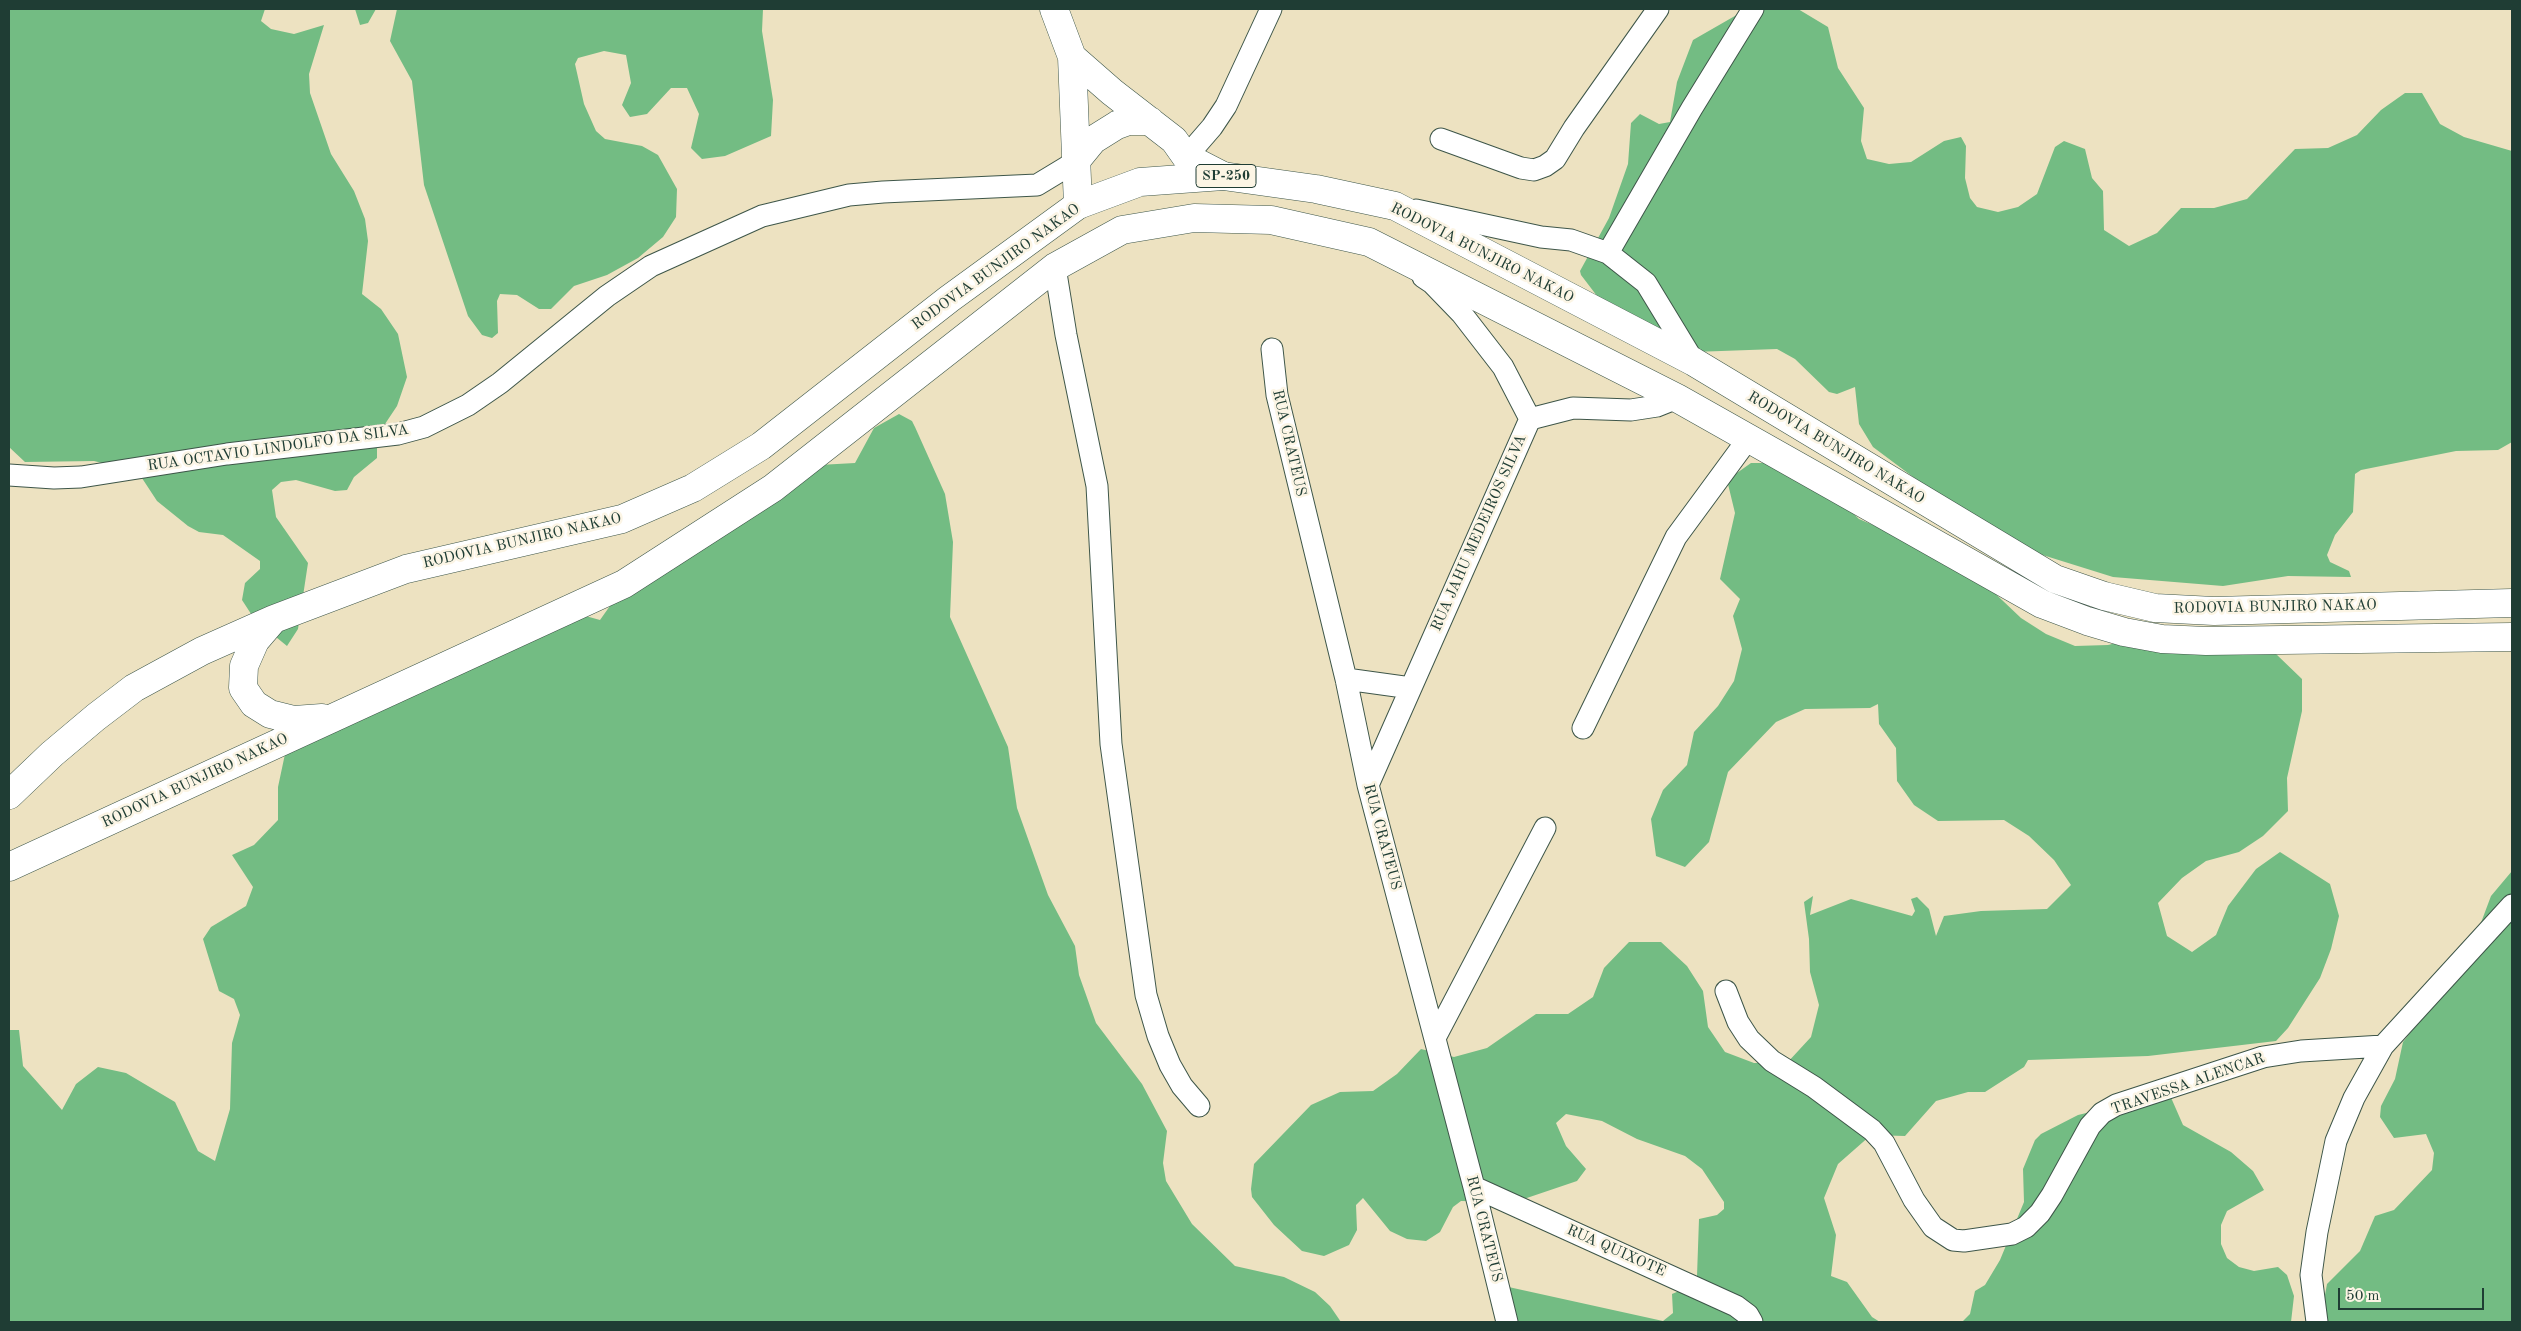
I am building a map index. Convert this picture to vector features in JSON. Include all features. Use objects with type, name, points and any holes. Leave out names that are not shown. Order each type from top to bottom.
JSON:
[{"type":"main road","points":[[1054,9],[1072,57],[1078,205]]},
{"type":"main road","points":[[1072,57],[1112,92],[1174,140],[1186,157],[1223,176]]},
{"type":"main road","points":[[1076,162],[1093,140],[1117,125],[1128,121],[1150,121]]},
{"type":"main road","name":"RODOVIA BUNJIRO NAKAO","points":[[9,796],[60,747],[134,688],[202,651],[274,619],[406,569],[622,519],[693,488],[761,446],[949,298],[1078,205],[1140,182],[1223,176],[1316,189],[1395,206],[1694,362],[2055,579],[2104,596],[2155,608],[2214,611],[2512,603]]},
{"type":"main road","name":"RODOVIA BUNJIRO NAKAO","points":[[9,867],[624,584],[774,488],[1055,267],[1122,230],[1194,218],[1271,220],[1369,242],[1677,398],[2042,604],[2124,632],[2162,639],[2206,641],[2512,637]]},
{"type":"main road","points":[[274,619],[255,641],[244,666],[243,688],[254,704],[270,714],[294,720],[334,718]]},
{"type":"street","points":[[1186,157],[1201,141],[1226,106],[1271,9]]},
{"type":"street","points":[[1441,139],[1521,168],[1534,170],[1545,166],[1555,159],[1574,128],[1658,9]]},
{"type":"street","points":[[1608,253],[1692,108],[1753,9]]},
{"type":"street","name":"RUA OCTAVIO LINDOLFO DA SILVA","points":[[9,475],[54,478],[82,477],[227,454],[398,434],[424,427],[468,405],[500,383],[607,296],[651,266],[762,216],[814,203],[866,194],[1037,185],[1076,162]]},
{"type":"street","points":[[1395,206],[1541,237],[1571,240],[1608,253],[1646,283],[1694,362]]},
{"type":"street","points":[[1369,242],[1432,283],[1462,314],[1503,367],[1530,420]]},
{"type":"street","points":[[1055,267],[1066,335],[1098,486],[1111,744],[1146,995],[1158,1036],[1170,1065],[1182,1086],[1199,1106]]},
{"type":"street","name":"RUA CRATEUS","points":[[1272,349],[1277,395],[1346,679],[1368,786],[1474,1187],[1507,1322]]},
{"type":"street","name":"RUA JAHU MEDEIROS SILVA","points":[[1368,786],[1530,420],[1573,408],[1631,410],[1657,406],[1677,398]]},
{"type":"street","points":[[1583,728],[1676,537],[1748,439]]},
{"type":"street","points":[[1346,679],[1410,688]]},
{"type":"street","points":[[1435,1038],[1545,828]]},
{"type":"street","points":[[2317,1322],[2311,1275],[2317,1232],[2336,1141],[2354,1098],[2383,1046],[2512,905]]},
{"type":"street","name":"TRAVESSA ALENCAR","points":[[1726,991],[1738,1022],[1750,1039],[1772,1061],[1814,1087],[1872,1130],[1884,1143],[1925,1217],[1941,1234],[1958,1241],[1975,1241],[2012,1234],[2026,1227],[2040,1213],[2052,1195],[2090,1126],[2102,1113],[2116,1105],[2263,1057],[2301,1051],[2383,1046]]},
{"type":"street","name":"RUA QUIXOTE","points":[[1474,1187],[1736,1306],[1748,1315],[1752,1322]]},
{"type":"green space","points":[[9,9],[265,9],[261,21],[271,29],[294,34],[324,25],[309,74],[310,93],[331,154],[354,191],[365,219],[368,241],[362,294],[381,309],[398,334],[407,377],[397,406],[377,436],[377,458],[354,477],[347,490],[335,491],[296,480],[281,482],[272,490],[276,517],[308,563],[298,629],[287,646],[255,620],[242,600],[245,583],[260,569],[260,561],[223,535],[199,532],[188,526],[157,501],[138,472],[94,461],[25,462],[9,447]]},
{"type":"green space","points":[[355,9],[376,9],[368,23],[360,25]]},
{"type":"green space","points":[[397,9],[763,9],[762,31],[773,100],[771,136],[725,156],[702,159],[691,148],[699,114],[687,88],[671,88],[647,114],[630,117],[622,105],[631,83],[626,55],[604,51],[578,58],[575,64],[584,104],[596,131],[605,139],[642,146],[658,155],[677,189],[676,217],[663,237],[638,258],[607,275],[574,286],[551,309],[539,309],[517,295],[500,294],[497,301],[498,333],[492,338],[482,335],[468,316],[424,185],[412,81],[390,41]]},
{"type":"green space","points":[[1747,9],[1798,9],[1828,27],[1838,68],[1864,108],[1861,141],[1867,159],[1889,164],[1911,162],[1944,141],[1961,137],[1966,146],[1965,178],[1970,198],[1977,207],[1998,212],[2018,207],[2037,194],[2055,147],[2064,141],[2085,149],[2092,178],[2103,191],[2104,230],[2129,246],[2157,233],[2181,208],[2214,208],[2247,199],[2295,149],[2328,148],[2357,135],[2381,110],[2405,93],[2422,93],[2440,124],[2464,137],[2512,151],[2512,442],[2498,450],[2456,451],[2361,470],[2355,474],[2353,512],[2335,535],[2327,555],[2330,562],[2349,571],[2351,577],[2288,576],[2223,586],[2113,577],[2017,547],[1984,530],[1873,447],[1859,424],[1855,387],[1837,394],[1829,392],[1795,359],[1777,349],[1665,353],[1623,330],[1581,275],[1580,271],[1609,218],[1628,164],[1631,123],[1640,114],[1659,124],[1670,122],[1677,82],[1693,40]]},
{"type":"green space","points":[[899,414],[912,421],[945,494],[953,542],[950,617],[1008,747],[1017,808],[1048,895],[1075,946],[1079,975],[1096,1023],[1142,1084],[1167,1131],[1163,1163],[1166,1181],[1192,1224],[1235,1266],[1284,1277],[1315,1292],[1330,1306],[1341,1322],[9,1322],[9,1030],[19,1030],[23,1066],[62,1110],[76,1084],[98,1067],[126,1073],[175,1102],[198,1151],[215,1161],[230,1109],[232,1043],[240,1015],[234,999],[219,991],[203,939],[211,927],[246,906],[253,887],[232,855],[254,845],[278,820],[278,787],[285,754],[582,615],[600,620],[617,596],[819,465],[855,463],[874,428]]},
{"type":"green space","points":[[1751,463],[1783,463],[1833,494],[1859,519],[1887,531],[1945,546],[2021,618],[2046,634],[2075,646],[2108,645],[2140,637],[2247,643],[2276,654],[2302,679],[2302,711],[2287,778],[2288,811],[2263,836],[2239,852],[2206,861],[2182,878],[2158,903],[2167,936],[2192,952],[2216,935],[2228,906],[2256,869],[2280,852],[2330,884],[2339,916],[2331,949],[2320,978],[2288,1028],[2276,1041],[2148,1056],[2028,1060],[2024,1067],[1985,1092],[1968,1092],[1936,1101],[1905,1136],[1871,1135],[1838,1164],[1824,1198],[1836,1235],[1831,1276],[1847,1282],[1872,1317],[1880,1322],[1506,1322],[1504,1286],[1663,1321],[1673,1313],[1672,1294],[1691,1286],[1697,1276],[1699,1219],[1717,1215],[1724,1209],[1724,1202],[1702,1169],[1685,1156],[1637,1139],[1602,1121],[1566,1114],[1556,1123],[1566,1146],[1586,1169],[1577,1181],[1515,1202],[1461,1201],[1453,1207],[1440,1232],[1426,1241],[1407,1239],[1390,1231],[1363,1198],[1356,1205],[1357,1230],[1349,1245],[1324,1256],[1302,1251],[1274,1225],[1252,1197],[1251,1189],[1254,1164],[1311,1105],[1340,1092],[1373,1091],[1397,1074],[1421,1049],[1454,1057],[1487,1048],[1536,1014],[1568,1014],[1593,997],[1604,968],[1629,942],[1661,942],[1687,966],[1703,991],[1708,1027],[1725,1052],[1754,1063],[1787,1063],[1811,1037],[1819,1005],[1810,972],[1809,939],[1804,902],[1813,896],[1810,915],[1851,899],[1912,916],[1915,911],[1911,899],[1917,897],[1929,909],[1936,936],[1944,916],[1981,911],[2047,909],[2071,885],[2054,860],[2029,836],[2004,820],[1938,821],[1914,805],[1897,781],[1896,748],[1879,724],[1878,704],[1870,708],[1805,709],[1776,722],[1728,772],[1709,842],[1685,867],[1656,856],[1651,819],[1663,790],[1687,765],[1694,732],[1718,706],[1734,681],[1742,649],[1733,616],[1740,599],[1720,579],[1735,513],[1727,480]]},
{"type":"green space","points":[[2512,871],[2512,1322],[2320,1322],[2327,1284],[2360,1251],[2375,1216],[2394,1210],[2432,1170],[2434,1153],[2426,1134],[2394,1138],[2380,1117],[2381,1106],[2395,1079],[2403,1042],[2453,977],[2476,936],[2491,896]]},
{"type":"green space","points":[[2169,1093],[2183,1125],[2231,1152],[2253,1171],[2264,1190],[2227,1211],[2221,1225],[2221,1244],[2227,1258],[2239,1267],[2254,1271],[2278,1267],[2287,1275],[2294,1296],[2291,1322],[1962,1322],[1970,1314],[1975,1291],[1985,1285],[2000,1260],[2024,1202],[2023,1169],[2035,1140],[2041,1134],[2078,1115]]}]
